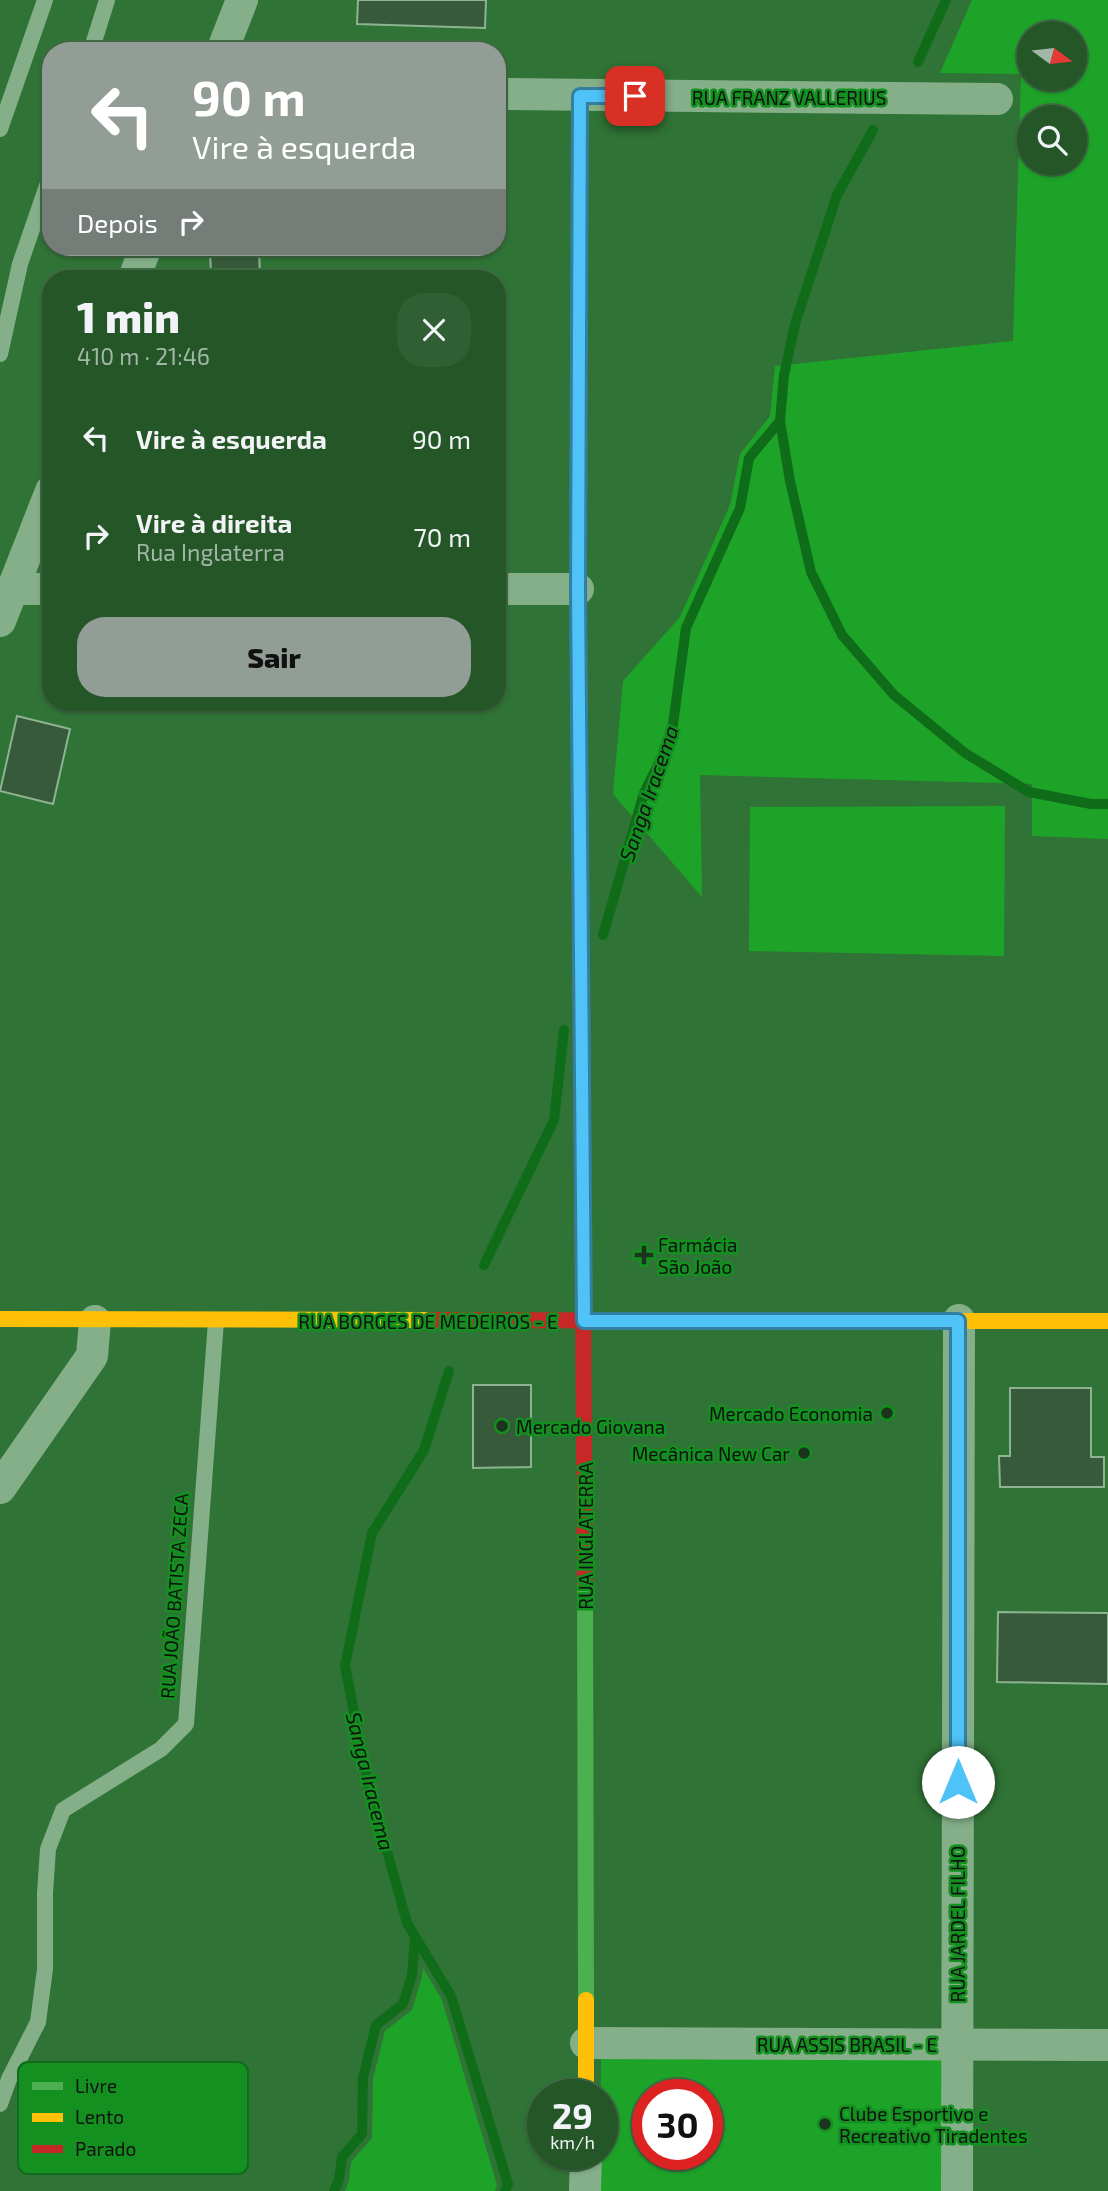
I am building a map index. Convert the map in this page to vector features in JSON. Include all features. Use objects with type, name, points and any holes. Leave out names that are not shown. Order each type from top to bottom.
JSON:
[{"type":"street","points":[[226,42],[242,0]]},
{"type":"street","name":"RUA FRANZ VALLERIUS","points":[[506,94],[997,99]]},
{"type":"street","name":"RUA INGLATERRA","points":[[580,96],[578,589],[586,2079]]},
{"type":"street","points":[[0,621],[42,514]]},
{"type":"street","points":[[12,589],[42,589]]},
{"type":"street","points":[[506,589],[578,589]]},
{"type":"street","name":"RUA BORGES DE MEDEIROS - E","points":[[0,1319],[1108,1321]]},
{"type":"street","points":[[0,1488],[92,1356],[95,1321]]},
{"type":"street","name":"RUA JARDEL FILHO","points":[[957,2191],[958,1321]]},
{"type":"street","name":"RUA ASSIS BRASIL - E","points":[[586,2043],[1108,2045]]},
{"type":"street","points":[[585,2191],[586,2170]]},
{"type":"lane","points":[[0,129],[45,0]]},
{"type":"lane","points":[[94,42],[107,0]]},
{"type":"lane","points":[[0,354],[20,264],[42,200]]},
{"type":"lane","name":"RUA JOÃO BATISTA ZECA","points":[[0,2104],[9,2079],[38,2022],[45,1969],[48,1849],[63,1811],[161,1749],[186,1724],[216,1321]]},
{"type":"green space","points":[[972,0],[1108,0],[1108,839],[1032,836],[1032,784],[700,775],[702,897],[613,794],[623,681],[680,617],[730,505],[740,454],[770,416],[775,366],[1013,341],[1018,175],[1087,175],[1087,105],[1020,105],[1020,91],[1087,91],[1087,21],[1017,21],[1017,74],[940,73]]},
{"type":"green space","points":[[1005,806],[1004,956],[749,951],[750,807]]},
{"type":"green space","points":[[423,1968],[442,2000],[497,2185],[495,2191],[345,2191],[351,2162],[372,2138],[373,2079],[385,2031],[412,2010]]},
{"type":"green space","name":"Clube Esportivo e Recreativo Tiradentes","points":[[601,2058],[942,2060],[942,2191],[600,2191],[600,2170],[618,2170],[618,2079],[601,2079]]},
{"type":"building","points":[[358,0],[486,0],[485,28],[357,24]]},
{"type":"building","points":[[210,256],[259,256],[260,270],[211,270]]},
{"type":"building","points":[[17,716],[70,729],[53,804],[0,791]]},
{"type":"building","name":"Mercado Giovana","points":[[473,1385],[531,1385],[531,1467],[473,1468]]},
{"type":"building","points":[[1010,1388],[1091,1388],[1091,1457],[1104,1457],[1104,1487],[1000,1487],[999,1456],[1010,1456]]},
{"type":"building","points":[[998,1612],[1108,1613],[1108,1684],[997,1682]]},
{"type":"waterway","points":[[918,62],[946,0]]},
{"type":"waterway","points":[[873,130],[837,195],[795,324],[784,375],[780,421],[790,481],[811,572],[842,635],[894,695],[965,753],[1029,792],[1091,804],[1108,804]]},
{"type":"waterway","name":"Sanga Iracema","points":[[603,935],[644,793],[671,739],[686,628],[740,508],[749,458],[780,421]]},
{"type":"waterway","name":"Sanga Iracema","points":[[484,1265],[554,1120],[564,1030]]},
{"type":"waterway","name":"Sanga Iracema","points":[[449,1371],[424,1450],[372,1533],[345,1666],[368,1783],[407,1923],[451,1996],[508,2184],[505,2191]]},
{"type":"waterway","points":[[334,2191],[339,2179],[342,2157],[362,2134],[363,2078],[376,2025],[403,2004],[412,1975],[415,1937]]},
{"type":"traffic: fast","points":[[578,478],[580,96]]},
{"type":"traffic: fast","points":[[585,1581],[586,2000]]},
{"type":"traffic: slow","points":[[578,478],[581,1016]]},
{"type":"traffic: slow","points":[[0,1319],[430,1320]]},
{"type":"traffic: slow","points":[[953,1321],[1108,1321]]},
{"type":"traffic: slow","points":[[586,2000],[586,2079]]},
{"type":"traffic: jam","points":[[581,1016],[585,1581]]},
{"type":"traffic: jam","points":[[430,1320],[953,1321]]},
{"type":"place","name":"Farmácia São João","points":[[644,1255]]},
{"type":"place","name":"Mercado Economia","points":[[887,1413]]},
{"type":"place","name":"Mercado Giovana","points":[[502,1426]]},
{"type":"place","name":"Mecânica New Car","points":[[804,1453]]},
{"type":"place","name":"Clube Esportivo e Recreativo Tiradentes","points":[[825,2124]]},
{"type":"route","points":[[635,96],[580,96],[578,589],[584,1321],[958,1321],[958,1782]]}]
